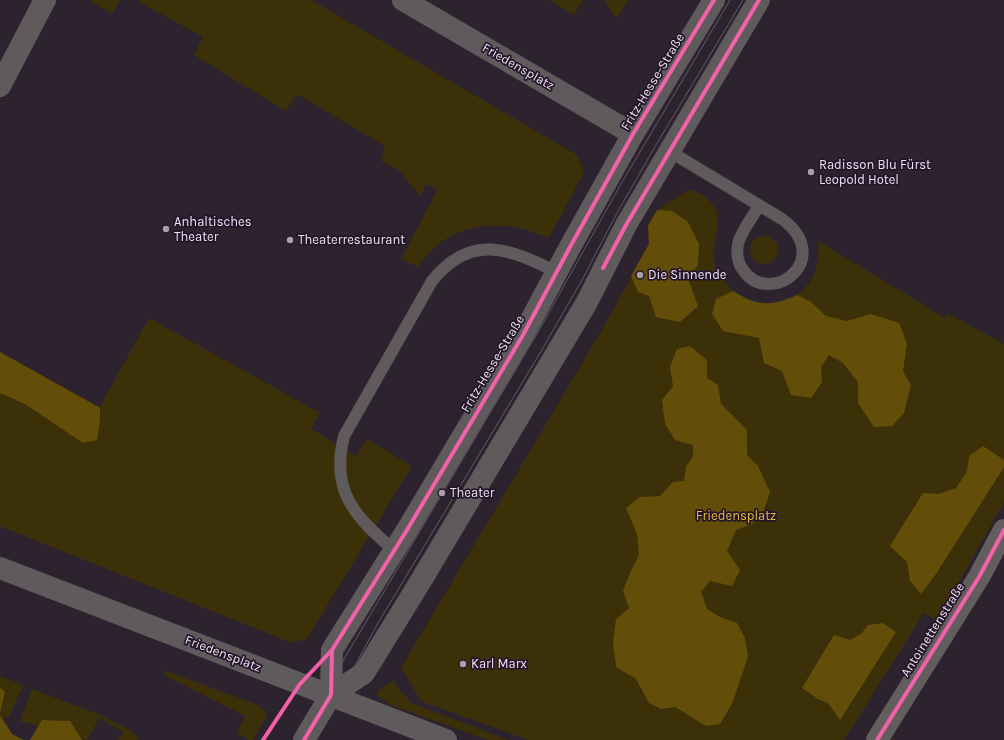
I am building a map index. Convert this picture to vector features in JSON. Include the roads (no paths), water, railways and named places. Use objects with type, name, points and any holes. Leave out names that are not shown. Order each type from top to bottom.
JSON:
[{"type":"main road","name":"Antoinettenstraße","points":[[877,740],[978,577],[1004,530]]},
{"type":"street","points":[[0,86],[45,0]]},
{"type":"street","name":"Friedensplatz","points":[[403,0],[633,134]]},
{"type":"street","name":"Fritz-Hesse-Straße","points":[[331,695],[332,650],[523,335],[633,134],[714,0]]},
{"type":"street","name":"Fritz-Hesse-Straße","points":[[304,740],[331,695],[364,673],[587,302],[626,225],[759,0]]},
{"type":"street","name":"Friedensplatz","points":[[0,568],[446,740]]},
{"type":"lane","points":[[669,151],[789,224],[797,232],[802,242],[803,253],[801,264],[795,273],[786,280],[776,284],[765,284],[755,281],[746,274],[740,265],[737,254],[738,244],[742,234],[759,206]]},
{"type":"lane","points":[[394,550],[369,527],[351,505],[345,494],[340,469],[341,448],[344,436],[432,281],[449,263],[483,249],[511,252],[557,272]]},
{"type":"tram line","points":[[296,740],[538,332],[621,184],[730,0]]},
{"type":"tram line","points":[[312,740],[344,686],[378,623],[540,353],[656,145],[743,0]]},
{"type":"place","name":"Radisson Blu Fürst Leopold Hotel","points":[[811,172]]},
{"type":"place","name":"Anhaltisches Theater","points":[[166,229]]},
{"type":"place","name":"Theaterrestaurant","points":[[290,240]]},
{"type":"place","name":"Die Sinnende","points":[[640,275]]},
{"type":"place","name":"Theater","points":[[442,493]]},
{"type":"place","name":"Karl Marx","points":[[463,664]]}]
